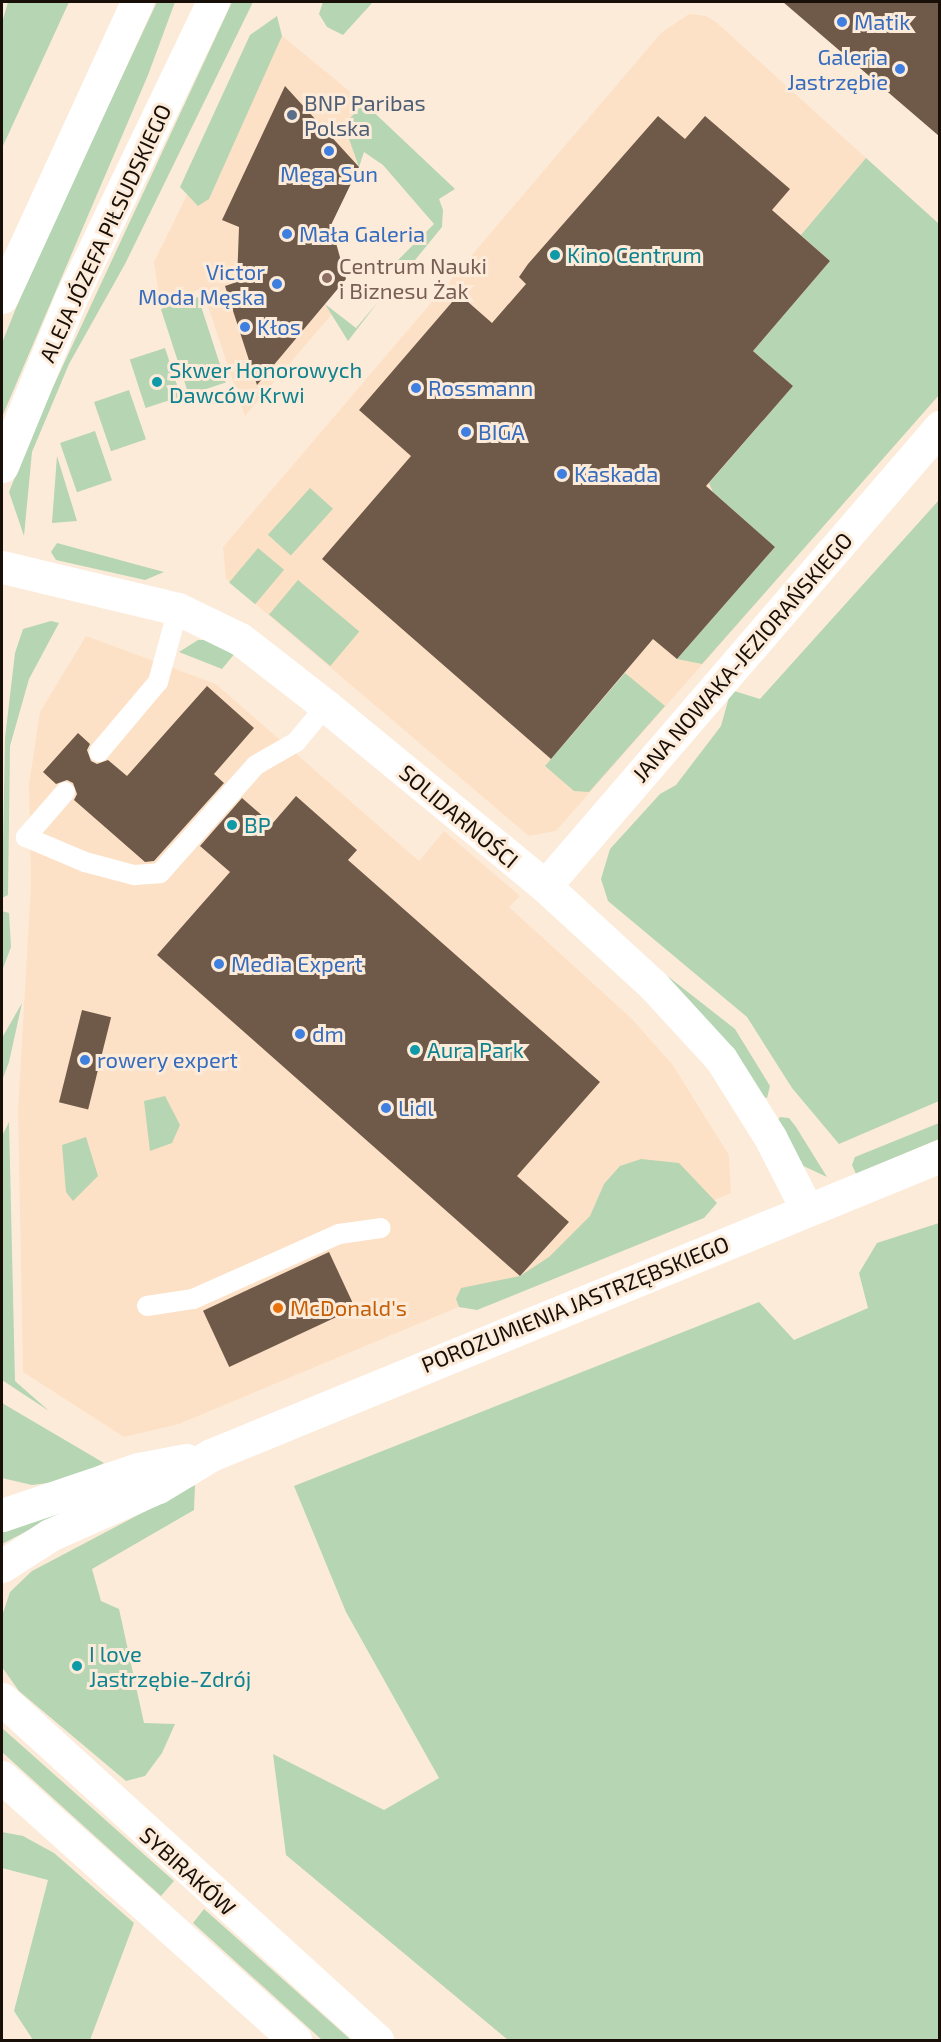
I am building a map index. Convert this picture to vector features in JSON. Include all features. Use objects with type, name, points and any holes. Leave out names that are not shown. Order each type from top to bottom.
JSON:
[{"type":"street","points":[[2,297],[137,2]]},
{"type":"street","name":"ALEJA JÓZEFA PIŁSUDSKIEGO","points":[[2,466],[70,300],[213,2]]},
{"type":"street","name":"JANA NOWAKA-JEZIORAŃSKIEGO","points":[[545,886],[939,427]]},
{"type":"street","name":"SOLIDARNOŚCI","points":[[2,567],[178,609],[240,639],[326,706],[545,886],[652,985],[721,1059],[770,1137],[807,1210]]},
{"type":"street","name":"POROZUMIENIA JASTRZĘBSKIEGO","points":[[2,1566],[50,1536],[158,1487],[211,1455],[939,1156]]},
{"type":"street","name":"POROZUMIENIA JASTRZĘBSKIEGO","points":[[9,1507],[139,1469],[211,1455]]},
{"type":"street","name":"SYBIRAKÓW","points":[[2,1699],[377,2040]]},
{"type":"street","points":[[2,1777],[35,1810],[295,2040]]},
{"type":"street","points":[[2,1813],[35,1810]]},
{"type":"lane","points":[[99,752],[159,682],[178,609]]},
{"type":"lane","points":[[65,792],[26,837],[95,864],[135,874],[159,873],[256,765],[296,741],[326,706]]},
{"type":"lane","points":[[147,1306],[193,1299],[339,1234],[381,1228]]},
{"type":"shaded area","points":[[689,14],[706,16],[716,22],[939,224],[939,395],[556,831],[529,836],[226,579],[223,547],[661,33]]},
{"type":"shaded area","points":[[270,26],[364,103],[344,125],[359,167],[328,231],[335,237],[346,279],[325,304],[332,314],[245,416],[202,289],[160,302],[154,262]]},
{"type":"shaded area","points":[[86,636],[216,684],[419,861],[444,831],[520,896],[509,907],[631,1018],[672,1064],[729,1155],[731,1193],[179,1424],[124,1437],[23,1372],[18,1110],[31,884],[29,784],[40,712]]},
{"type":"green space","points":[[8,2],[69,2],[2,148],[2,23]]},
{"type":"green space","points":[[157,2],[175,2],[148,75],[2,417],[2,343],[32,268]]},
{"type":"green space","points":[[232,2],[253,2],[125,264],[69,364],[32,452],[24,536],[9,492],[39,417]]},
{"type":"green space","points":[[323,2],[373,2],[343,35],[327,27],[319,14]]},
{"type":"green space","points":[[277,16],[282,36],[209,199],[198,206],[180,187],[250,35]]},
{"type":"green space","points":[[364,103],[455,189],[439,199],[443,210],[442,227],[402,276],[394,264],[434,224],[383,165],[364,152],[359,167],[344,125]]},
{"type":"green space","points":[[866,158],[939,224],[939,395],[702,664],[677,659],[775,547],[713,492],[709,483],[793,386],[753,351],[830,261],[801,235]]},
{"type":"green space","points":[[198,297],[226,383],[189,395],[161,309]]},
{"type":"green space","points":[[378,302],[348,341],[325,304],[356,328]]},
{"type":"green space","points":[[165,348],[181,397],[146,408],[130,359]]},
{"type":"green space","points":[[129,390],[146,439],[111,451],[94,402]]},
{"type":"green space","points":[[95,431],[112,480],[77,492],[60,443]]},
{"type":"green space","points":[[57,456],[77,521],[52,523]]},
{"type":"green space","points":[[310,488],[333,509],[291,556],[268,535]]},
{"type":"green space","points":[[939,500],[939,1101],[839,1144],[792,1088],[747,1017],[608,901],[601,879],[610,849],[660,794],[676,785],[721,726],[731,690],[760,699]]},
{"type":"green space","points":[[57,543],[164,572],[145,580],[56,560],[51,552]]},
{"type":"green space","points":[[258,548],[284,570],[255,604],[229,582]]},
{"type":"green space","points":[[298,580],[359,631],[330,666],[269,614]]},
{"type":"green space","points":[[51,621],[59,623],[29,679],[10,746],[8,895],[2,898],[5,738],[15,653],[23,629]]},
{"type":"green space","points":[[198,640],[214,640],[236,652],[222,669],[179,652]]},
{"type":"green space","points":[[625,673],[665,706],[589,792],[574,791],[545,766]]},
{"type":"green space","points":[[2,911],[9,913],[11,947],[2,971]]},
{"type":"green space","points":[[647,960],[735,1029],[770,1086],[767,1098],[760,1096]]},
{"type":"green space","points":[[22,1003],[9,1062],[3,1078],[2,1038]]},
{"type":"green space","points":[[165,1096],[180,1125],[172,1143],[150,1151],[144,1101]]},
{"type":"green space","points":[[780,1117],[789,1118],[827,1177],[797,1163],[776,1123]]},
{"type":"green space","points":[[9,1122],[15,1381],[49,1411],[2,1380],[2,1136]]},
{"type":"green space","points":[[939,1123],[939,1139],[856,1174],[852,1165],[855,1157]]},
{"type":"green space","points":[[86,1137],[98,1176],[73,1201],[66,1192],[62,1145]]},
{"type":"green space","points":[[641,1159],[679,1163],[717,1203],[704,1218],[477,1310],[459,1307],[456,1299],[461,1288],[520,1276],[549,1257],[590,1216],[604,1184],[620,1166]]},
{"type":"green space","points":[[939,1223],[939,2040],[508,2040],[286,1855],[273,1754],[384,1810],[439,1778],[346,1612],[294,1486],[759,1302],[794,1340],[868,1308],[859,1273],[877,1243]]},
{"type":"green space","points":[[2,1403],[104,1463],[64,1481],[32,1485],[2,1478]]},
{"type":"green space","points":[[195,1485],[194,1510],[92,1569],[101,1601],[119,1609],[144,1723],[175,1724],[162,1753],[145,1776],[126,1781],[19,1691],[2,1667],[2,1616],[10,1592],[32,1571]]},
{"type":"green space","points":[[75,1506],[2,1544],[2,1528]]},
{"type":"green space","points":[[2,1728],[174,1881],[161,1896],[2,1752]]},
{"type":"green space","points":[[2,1832],[23,1836],[54,1853],[134,1923],[90,2040],[33,2040],[14,2011],[48,1880],[2,1868]]},
{"type":"green space","points":[[204,1909],[351,2040],[322,2040],[193,1923]]},
{"type":"building","name":"Galeria Jastrzębie","points":[[783,2],[939,2],[939,136]]},
{"type":"building","name":"Mała Galeria","points":[[285,86],[359,167],[331,225],[346,279],[257,385],[225,286],[237,282],[239,227],[222,220]]},
{"type":"building","points":[[658,116],[685,139],[705,116],[790,189],[772,210],[830,261],[753,351],[793,386],[706,486],[775,547],[677,659],[653,639],[551,759],[322,559],[411,456],[359,410],[459,294],[492,323],[526,284],[519,277],[528,264]]},
{"type":"building","name":"BP","points":[[207,686],[254,728],[214,774],[224,783],[154,861],[145,862],[74,800],[77,794],[73,783],[67,780],[56,784],[43,772],[78,733],[90,744],[87,750],[91,761],[97,764],[108,760],[127,776]]},
{"type":"building","name":"Aura Park","points":[[296,796],[357,850],[348,860],[600,1082],[517,1176],[569,1222],[520,1276],[157,955],[230,872],[200,846],[242,798],[272,824]]},
{"type":"building","name":"rowery expert","points":[[82,1010],[111,1017],[88,1109],[59,1102]]},
{"type":"building","name":"McDonald's","points":[[329,1252],[355,1308],[229,1367],[203,1311]]},
{"type":"place","name":"Matik","points":[[842,22]]},
{"type":"place","name":"Galeria Jastrzębie","points":[[900,69]]},
{"type":"place","name":"BNP Paribas Polska","points":[[292,115]]},
{"type":"place","name":"Mega Sun","points":[[329,151]]},
{"type":"place","name":"Mała Galeria","points":[[287,234]]},
{"type":"place","name":"Kino Centrum","points":[[555,255]]},
{"type":"place","name":"Centrum Nauki i Biznesu Żak","points":[[327,278]]},
{"type":"place","name":"Victor Moda Męska","points":[[277,284]]},
{"type":"place","name":"Kłos","points":[[245,327]]},
{"type":"place","name":"Skwer Honorowych Dawców Krwi","points":[[157,382]]},
{"type":"place","name":"Rossmann","points":[[416,388]]},
{"type":"place","name":"BIGA","points":[[466,432]]},
{"type":"place","name":"Kaskada","points":[[562,474]]},
{"type":"place","name":"BP","points":[[232,825]]},
{"type":"place","name":"Media Expert","points":[[219,964]]},
{"type":"place","name":"dm","points":[[300,1034]]},
{"type":"place","name":"Aura Park","points":[[415,1050]]},
{"type":"place","name":"rowery expert","points":[[85,1060]]},
{"type":"place","name":"Lidl","points":[[386,1108]]},
{"type":"place","name":"McDonald's","points":[[278,1308]]},
{"type":"place","name":"I love Jastrzębie-Zdrój","points":[[77,1666]]}]
